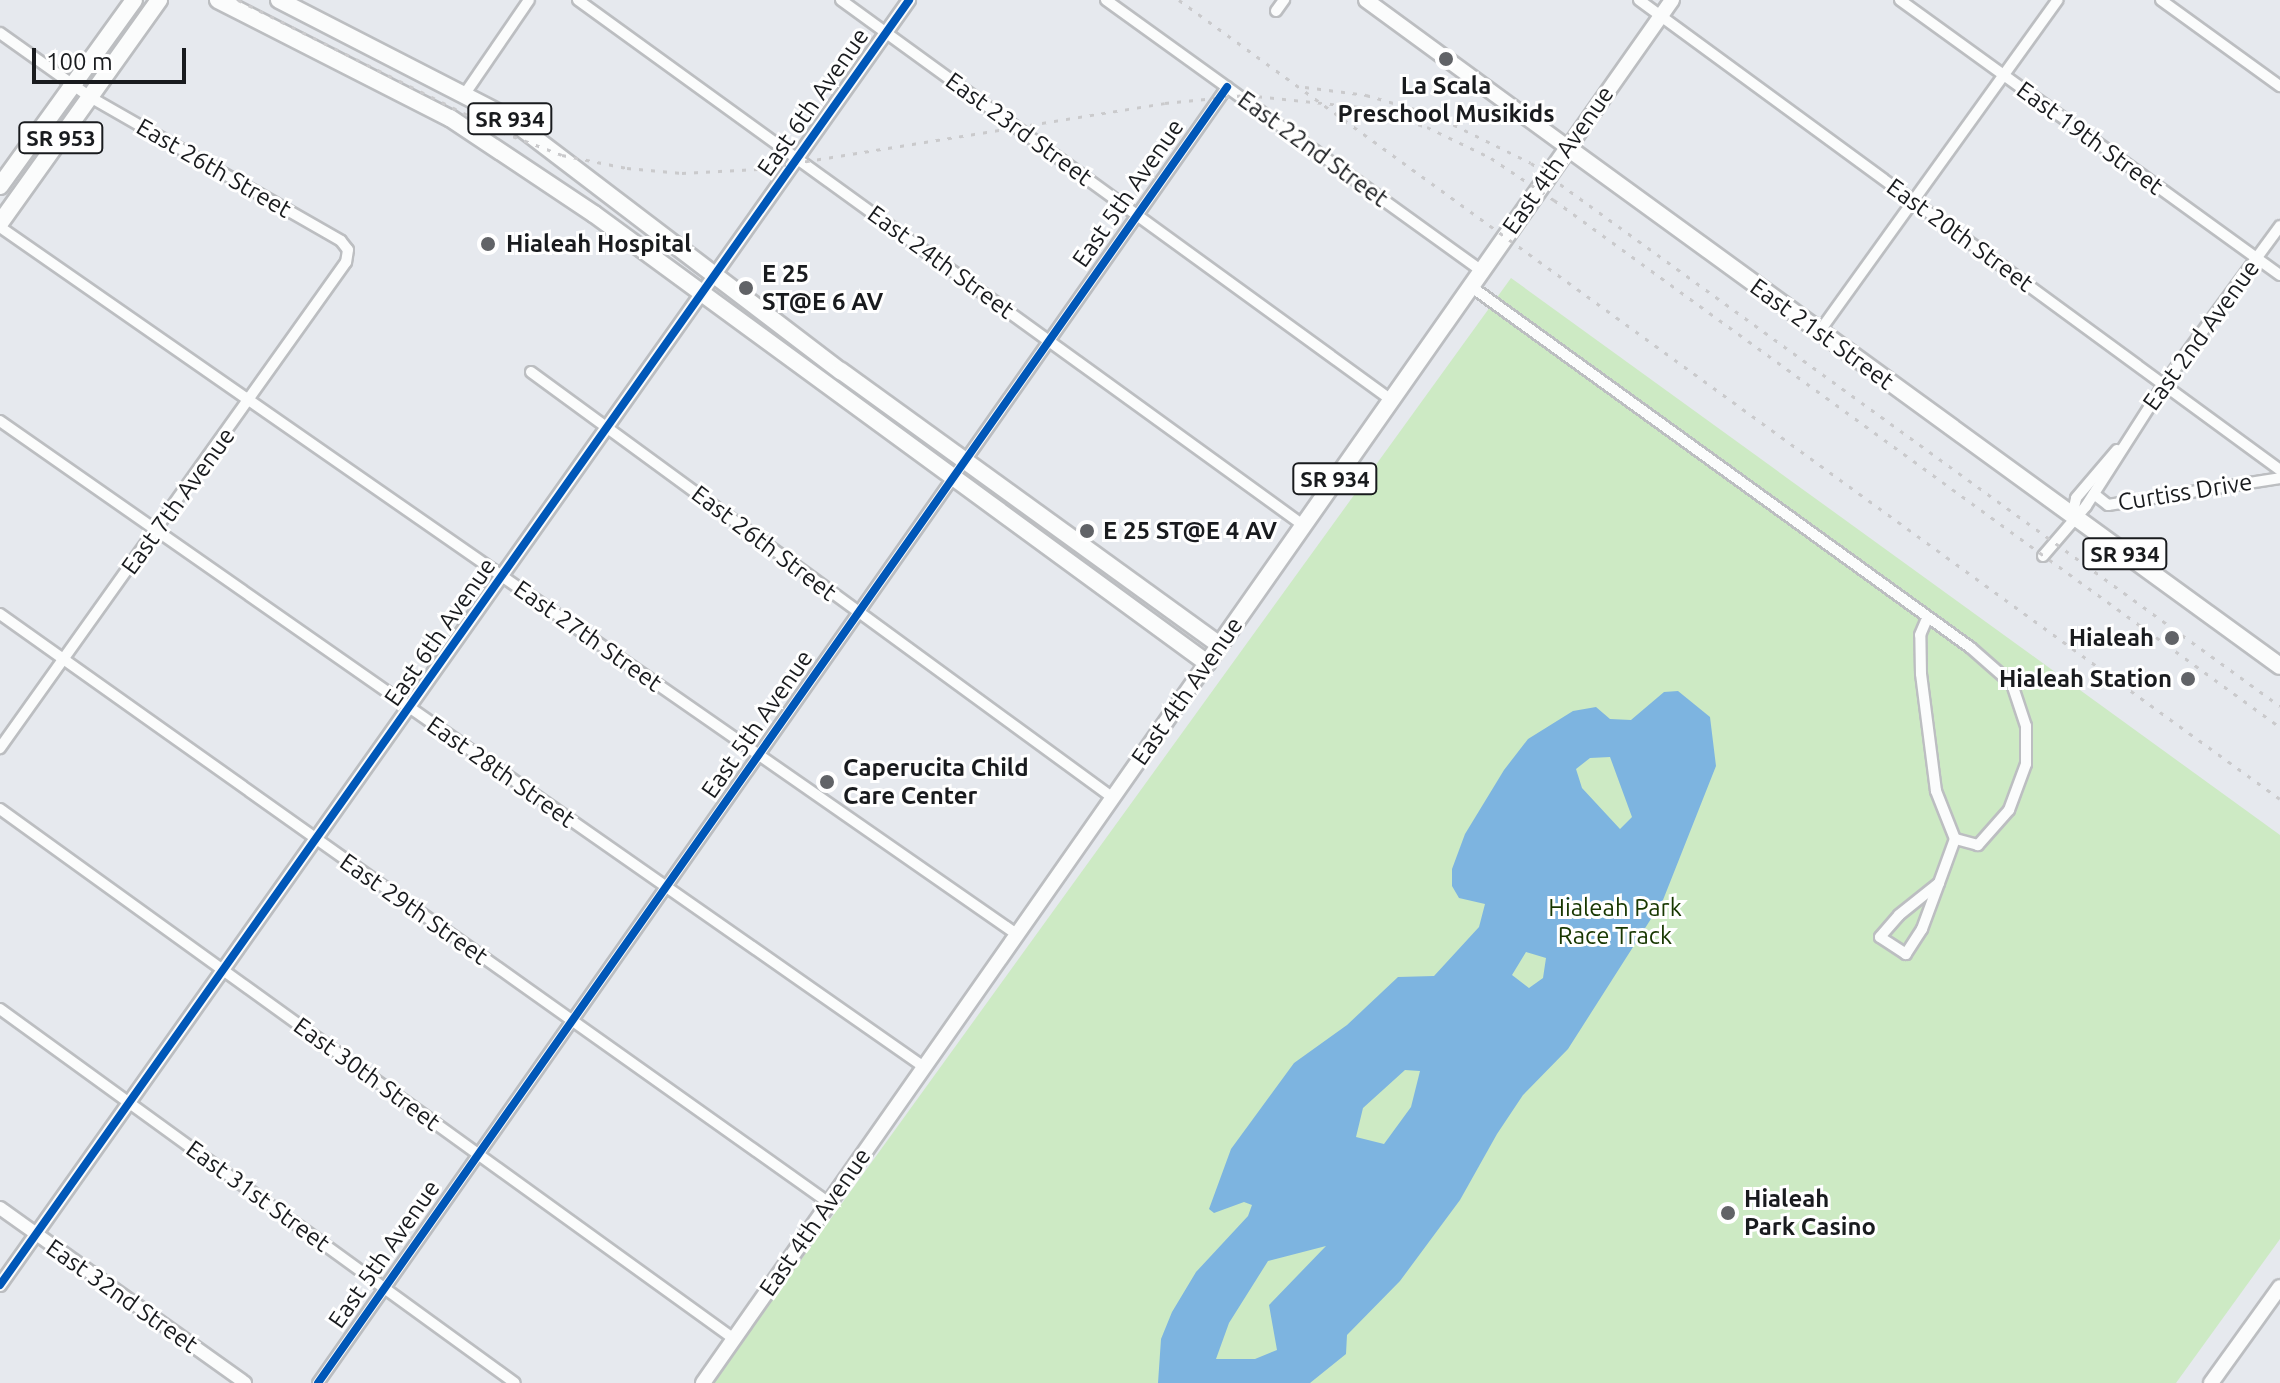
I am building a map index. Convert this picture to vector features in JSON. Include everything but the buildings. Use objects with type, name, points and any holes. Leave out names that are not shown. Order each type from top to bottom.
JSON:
[{"type":"main road","name":"SR 953","points":[[0,186],[134,0]]},
{"type":"main road","name":"SR 953","points":[[0,225],[159,0]]},
{"type":"main road","name":"SR 934","points":[[218,0],[450,118],[648,250],[1207,663]]},
{"type":"main road","name":"SR 934","points":[[279,0],[464,95],[539,140],[716,278],[1219,645]]},
{"type":"main road","name":"East 21st Street","points":[[1366,0],[2280,666]]},
{"type":"main road","name":"East 4th Avenue","points":[[703,1383],[1469,285],[1672,0]]},
{"type":"main road","points":[[2211,1383],[2279,1289]]},
{"type":"street","points":[[464,95],[529,0]]},
{"type":"street","name":"East 24th Street","points":[[578,0],[1303,525]]},
{"type":"street","name":"East 23rd Street","points":[[841,0],[1390,399]]},
{"type":"street","name":"East 6th Avenue","points":[[0,1285],[705,295],[909,0]]},
{"type":"street","name":"East 22nd Street","points":[[1106,0],[1480,270]]},
{"type":"street","points":[[1276,11],[1284,0]]},
{"type":"street","name":"East 20th Street","points":[[1639,0],[2280,470]]},
{"type":"street","name":"East 19th Street","points":[[1900,0],[2280,275]]},
{"type":"street","points":[[1819,332],[2058,0]]},
{"type":"street","points":[[2161,0],[2280,86]]},
{"type":"street","name":"East 26th Street","points":[[0,33],[90,97],[341,241],[348,250]]},
{"type":"street","name":"East 5th Avenue","points":[[318,1383],[967,462],[1227,87]]},
{"type":"street","name":"East 27th Street","points":[[0,225],[248,403],[1018,935]]},
{"type":"street","name":"East 2nd Avenue","points":[[2072,516],[2094,494],[2164,384],[2280,226]]},
{"type":"street","name":"East 7th Avenue","points":[[0,748],[248,403],[346,262],[348,250]]},
{"type":"street","points":[[1469,285],[1926,621],[1971,648],[2012,684],[2026,726],[2026,764],[2009,810],[1978,845],[1955,839]]},
{"type":"street","name":"East 26th Street","points":[[531,372],[1113,798]]},
{"type":"street","name":"East 28th Street","points":[[0,421],[924,1067]]},
{"type":"street","name":"East 2nd Avenue","points":[[2072,516],[2076,498],[2123,444]]},
{"type":"street","name":"Curtiss Drive","points":[[2094,494],[2108,505],[2280,478]]},
{"type":"street","points":[[2043,556],[2072,516]]},
{"type":"street","name":"East 29th Street","points":[[0,614],[829,1203]]},
{"type":"street","points":[[1926,621],[1920,635],[1928,742],[1936,791],[1955,839],[1939,883],[1922,929],[1906,954],[1880,937],[1899,915],[1939,883]]},
{"type":"street","name":"East 30th Street","points":[[0,809],[734,1339]]},
{"type":"street","name":"East 31st Street","points":[[0,1009],[515,1383]]},
{"type":"street","name":"East 32nd Street","points":[[0,1208],[245,1383]]},
{"type":"green space","name":"Hialeah Park Race Track","points":[[1511,278],[2280,835],[2280,1239],[2176,1383],[712,1383]]},
{"type":"water","points":[[1678,691],[1710,717],[1716,766],[1663,900],[1568,1049],[1523,1095],[1460,1200],[1400,1281],[1347,1335],[1346,1354],[1310,1383],[1158,1383],[1161,1339],[1172,1312],[1196,1272],[1248,1216],[1252,1205],[1244,1202],[1214,1213],[1209,1209],[1231,1149],[1294,1063],[1347,1025],[1398,977],[1434,976],[1479,927],[1485,904],[1459,898],[1452,886],[1452,869],[1465,834],[1504,770],[1528,739],[1573,711],[1596,707],[1610,719],[1631,720],[1664,692]],"holes":[[[1610,757],[1632,817],[1620,829],[1582,788],[1576,769],[1590,758]],[[1526,952],[1546,958],[1543,978],[1529,988],[1512,975]],[[1405,1070],[1420,1071],[1411,1107],[1384,1144],[1356,1137],[1363,1108]],[[1326,1246],[1269,1305],[1277,1350],[1255,1359],[1216,1359],[1229,1323],[1268,1261]]]},
{"type":"railway","points":[[238,0],[502,132],[562,155],[627,168],[682,173],[758,169],[1165,103],[1246,95],[1361,107],[1427,127],[1491,158],[1554,200],[2280,727]]},
{"type":"railway","points":[[1179,0],[2280,799]]},
{"type":"railway","points":[[1305,87],[1366,95],[1432,114],[1531,163],[2280,706]]},
{"type":"cycle path","points":[[0,1285],[909,0]]},
{"type":"cycle path","points":[[318,1383],[1227,87]]},
{"type":"place","name":"La Scala Preschool Musikids","points":[[1446,59]]},
{"type":"place","name":"Hialeah Hospital","points":[[488,244]]},
{"type":"place","name":"E 25 ST@E 6 AV","points":[[746,288]]},
{"type":"place","name":"E 25 ST@E 4 AV","points":[[1087,531]]},
{"type":"place","name":"Hialeah","points":[[2172,638]]},
{"type":"place","name":"Hialeah Station","points":[[2188,679]]},
{"type":"place","name":"Caperucita Child Care Center","points":[[827,782]]},
{"type":"place","name":"Hialeah Park Casino","points":[[1728,1213]]}]
